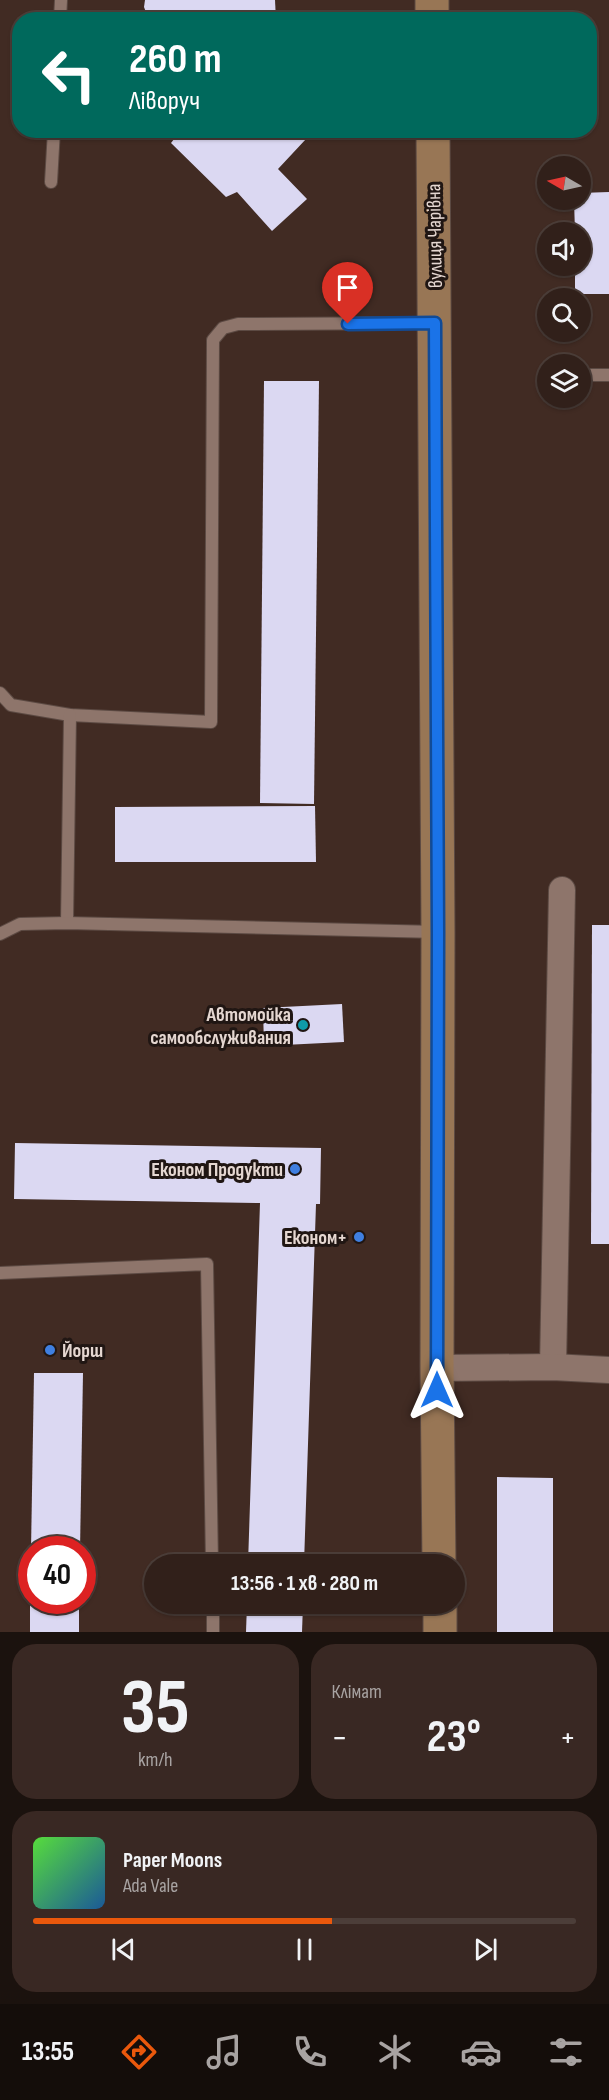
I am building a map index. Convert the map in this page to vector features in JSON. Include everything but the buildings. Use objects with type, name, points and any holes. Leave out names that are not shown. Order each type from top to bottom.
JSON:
[{"type":"street","name":"вулиця Чарівна","points":[[433,138],[439,1554]]},
{"type":"street","points":[[553,1367],[562,890]]},
{"type":"street","points":[[437,1368],[553,1367],[609,1370]]},
{"type":"street","points":[[440,1614],[440,1632]]},
{"type":"lane","points":[[51,182],[54,138]]},
{"type":"lane","points":[[0,693],[11,705],[70,715],[210,722],[213,340],[223,328],[238,324],[435,323]]},
{"type":"lane","points":[[591,375],[609,375]]},
{"type":"lane","points":[[67,923],[70,715]]},
{"type":"lane","points":[[0,934],[20,924],[67,923],[438,932]]},
{"type":"lane","points":[[0,1273],[207,1264],[212,1554]]},
{"type":"lane","points":[[213,1614],[213,1632]]},
{"type":"place","name":"Автомойка самообслуживания","points":[[303,1025]]},
{"type":"place","name":"Економ Продукти","points":[[295,1169]]},
{"type":"place","name":"Економ+","points":[[359,1237]]},
{"type":"place","name":"Йорш","points":[[50,1350]]},
{"type":"route","points":[[348,324],[435,323],[438,932],[437,1390]]}]
